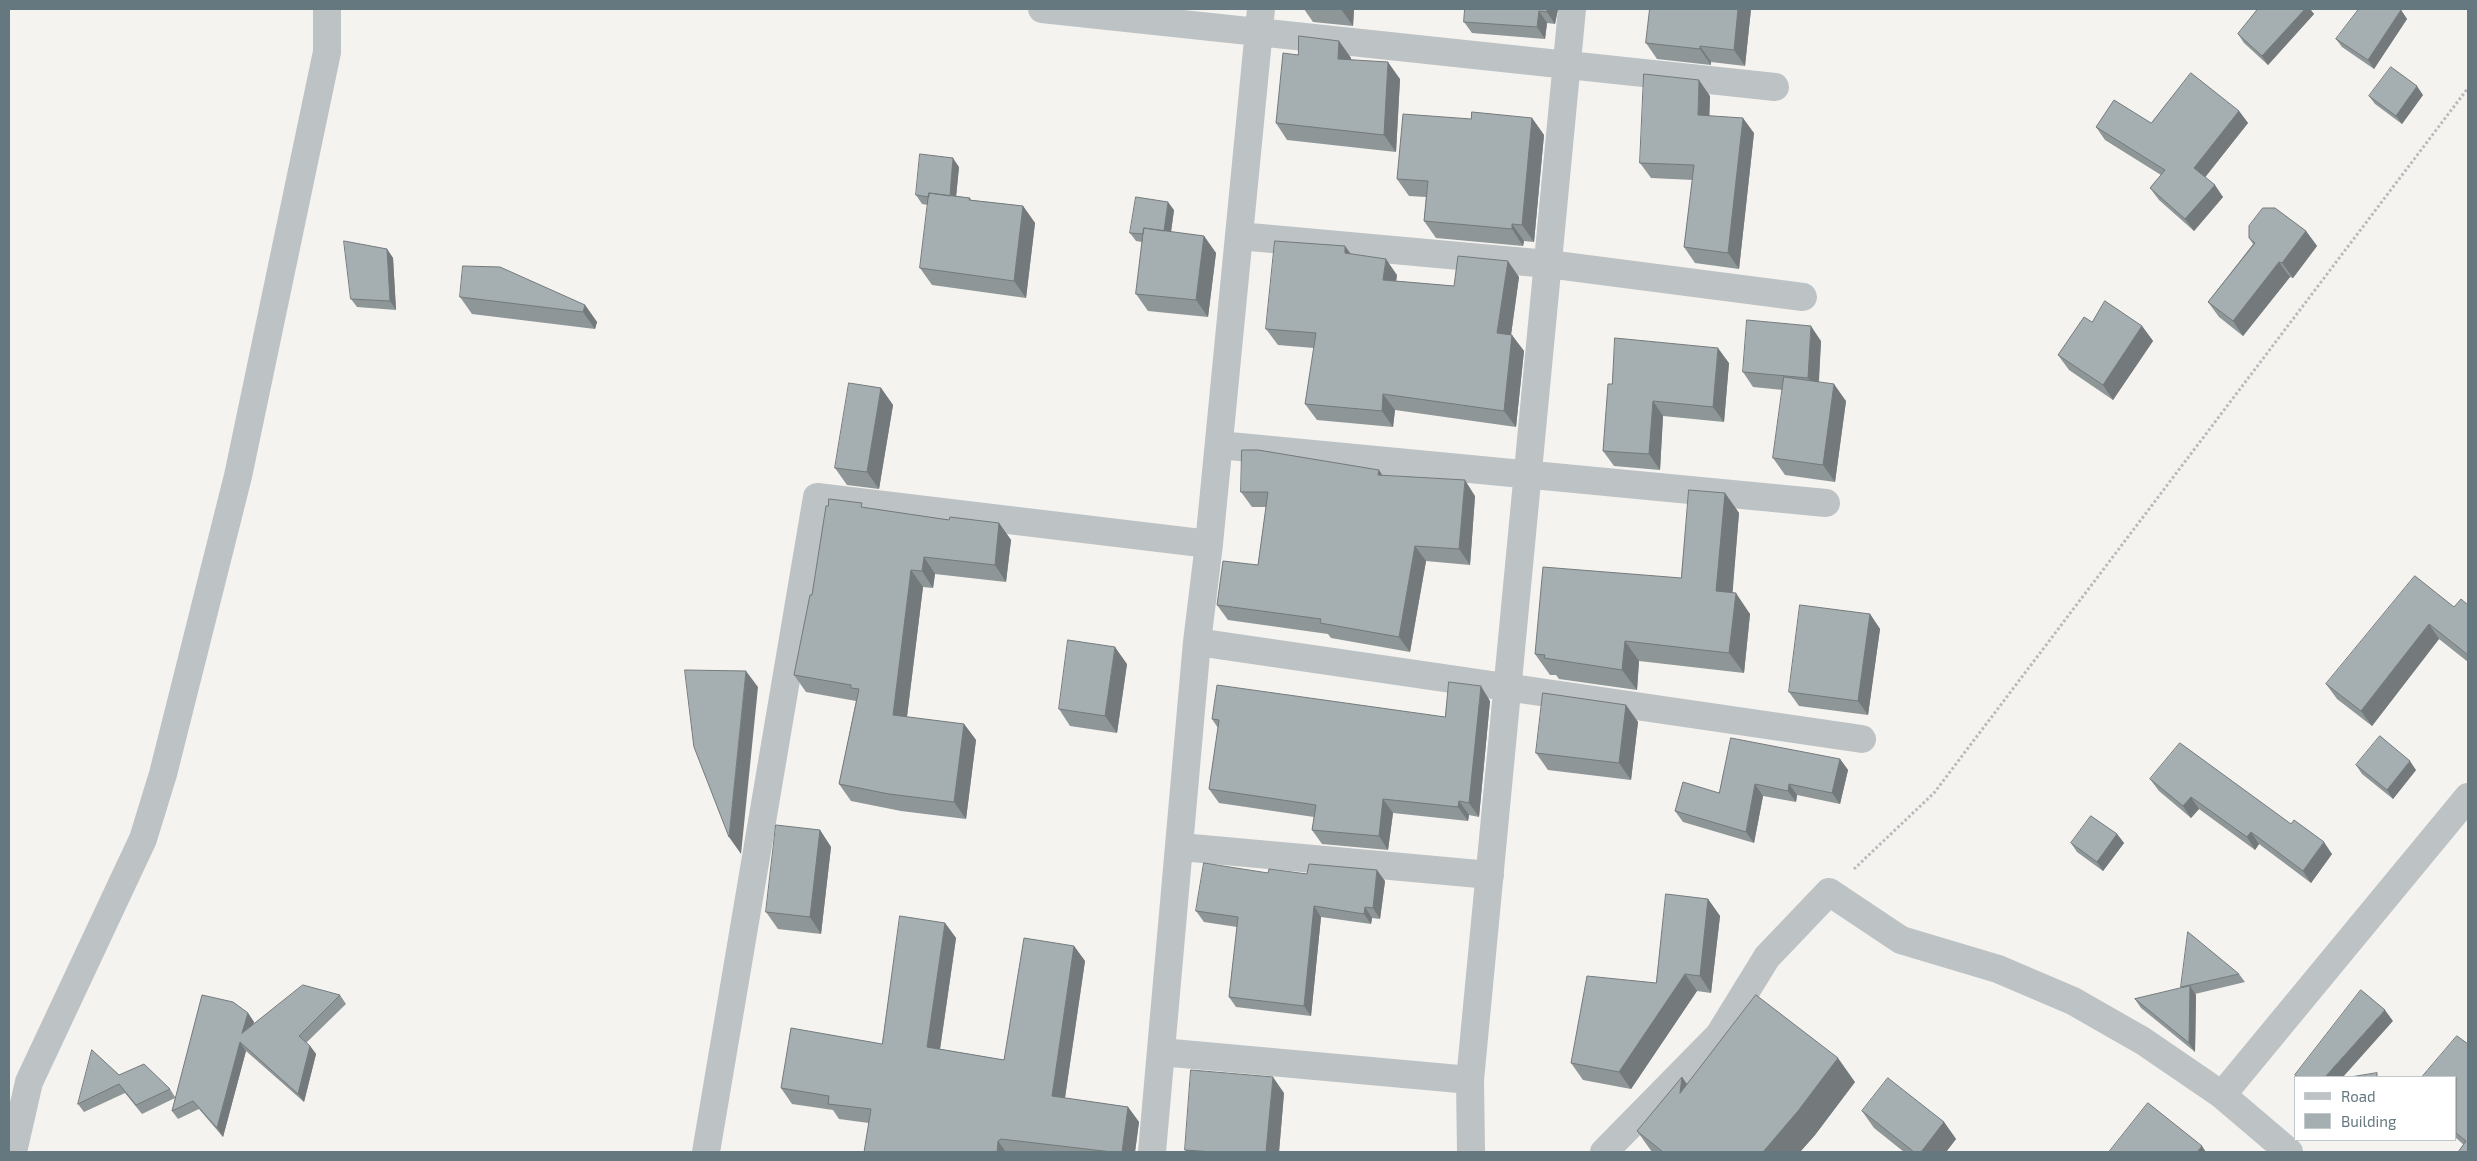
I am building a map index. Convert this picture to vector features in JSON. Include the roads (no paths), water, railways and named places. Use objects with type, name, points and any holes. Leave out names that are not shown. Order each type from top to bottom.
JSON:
[{"type":"street","points":[[14,1152],[29,1082],[143,839],[163,774],[238,476],[327,52],[326,9]]},
{"type":"street","points":[[1042,9],[1260,20],[1567,65],[1775,87]]},
{"type":"street","points":[[1471,1152],[1470,1080],[1572,9]]},
{"type":"street","points":[[1152,1152],[1197,642],[1209,544],[1260,20]]},
{"type":"street","points":[[1239,236],[1548,264],[1803,297]]},
{"type":"street","points":[[1219,445],[1826,502]]},
{"type":"street","points":[[706,1152],[817,497],[1209,544]]},
{"type":"street","points":[[1197,642],[1862,739]]},
{"type":"street","points":[[2222,1095],[2468,797]]},
{"type":"street","points":[[1180,847],[1490,875]]},
{"type":"street","points":[[1604,1152],[1719,1035],[1767,957],[1829,892],[1902,940],[1998,969],[2073,1000],[2143,1041],[2222,1095],[2289,1152]]},
{"type":"street","points":[[1161,1052],[1470,1080]]},
{"type":"street","points":[[1618,1152],[1630,1126]]}]
